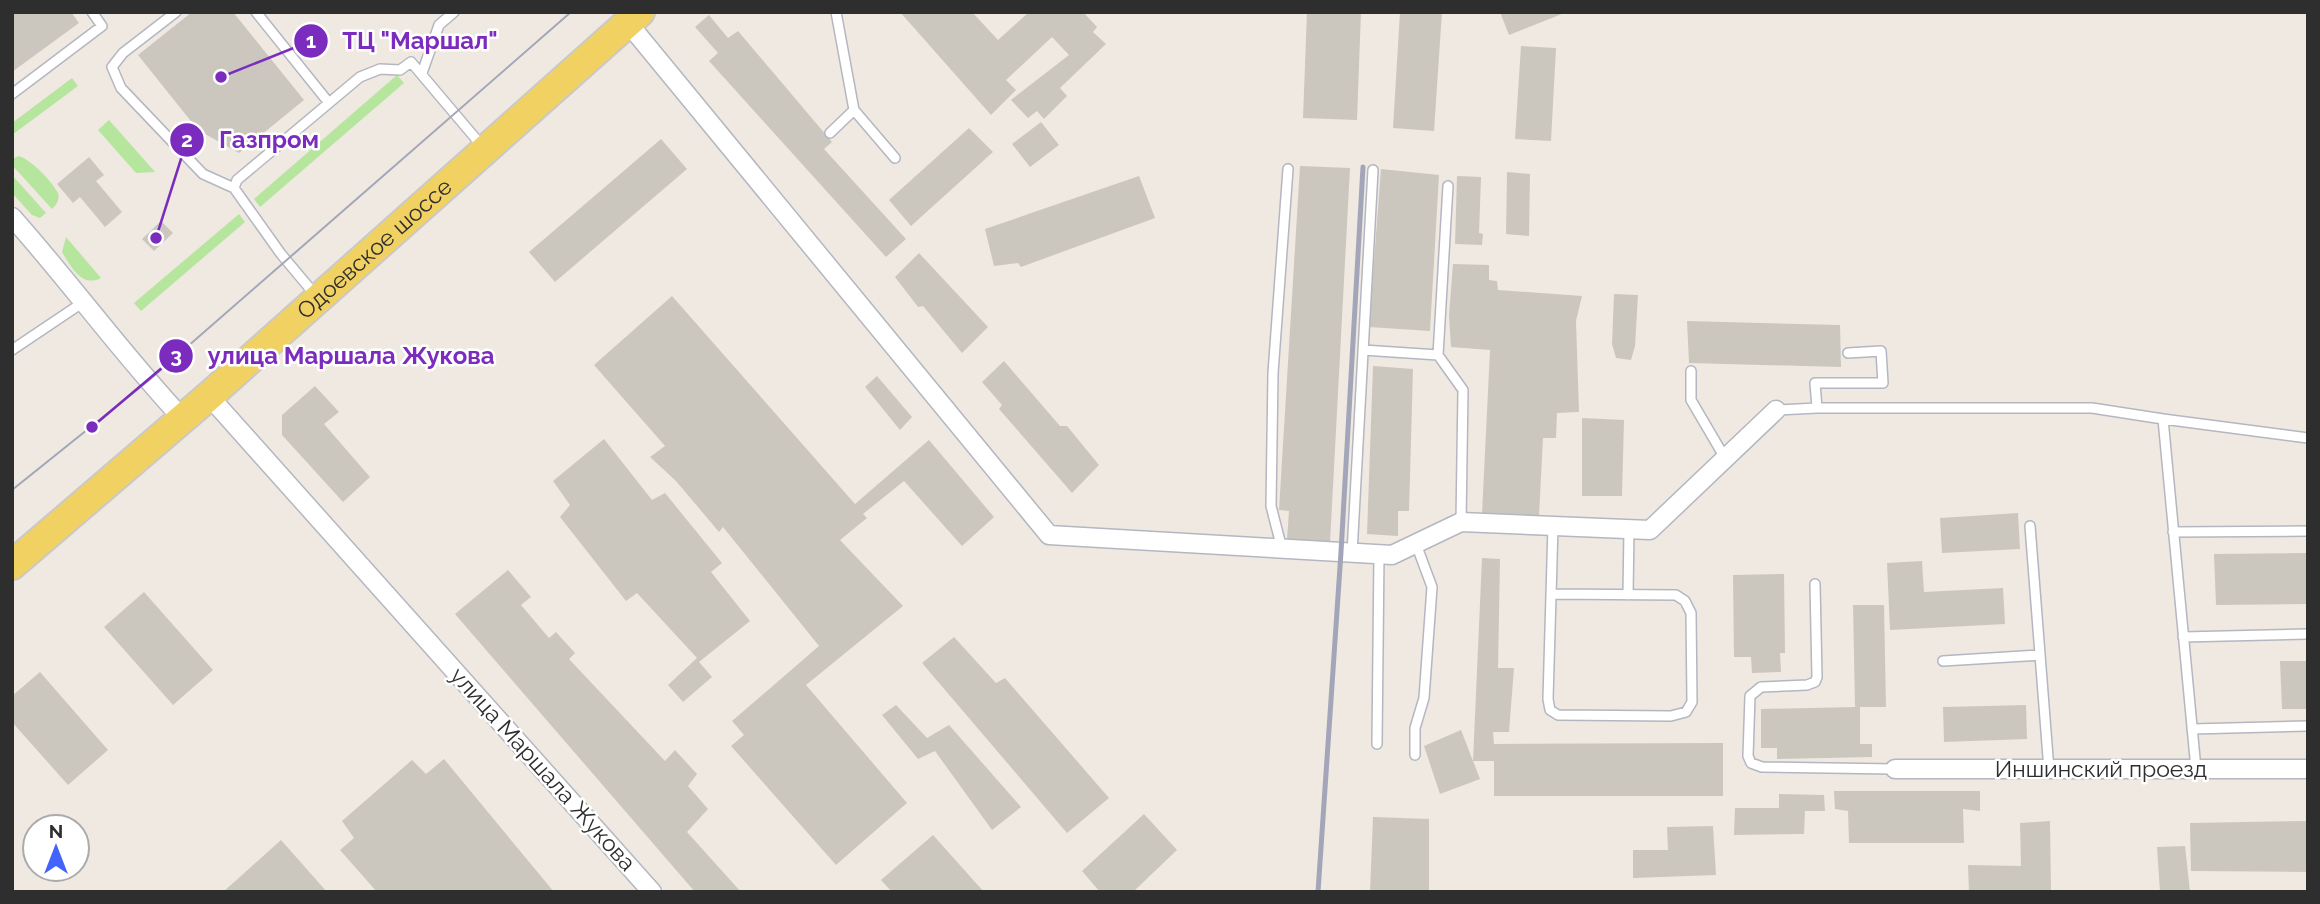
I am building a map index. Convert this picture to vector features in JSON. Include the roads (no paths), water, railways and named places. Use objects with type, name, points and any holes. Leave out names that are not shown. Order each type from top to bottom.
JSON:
[{"type":"main road","name":"Одоевское шоссе","points":[[12,565],[209,396],[633,16]]},
{"type":"street","points":[[633,16],[1049,536],[1392,555],[1461,522],[1650,530],[1776,410]]},
{"type":"street","points":[[12,217],[85,301],[142,374],[182,418]]},
{"type":"street","name":"улица Маршала Жукова","points":[[209,396],[652,892]]},
{"type":"street","name":"Иншинский проезд","points":[[1895,769],[2308,769]]},
{"type":"lane","points":[[12,93],[102,26],[92,12]]},
{"type":"lane","points":[[176,12],[123,53],[112,67],[121,88],[203,174],[234,188],[281,254],[318,299]]},
{"type":"lane","points":[[256,12],[329,103]]},
{"type":"lane","points":[[422,73],[439,25],[454,12]]},
{"type":"lane","points":[[836,12],[854,110],[895,158]]},
{"type":"lane","points":[[234,188],[237,180],[360,77],[380,69],[401,70],[411,62],[485,150]]},
{"type":"lane","points":[[830,133],[854,110]]},
{"type":"lane","points":[[1282,549],[1271,506],[1273,373],[1288,169]]},
{"type":"lane","points":[[1352,553],[1373,170]]},
{"type":"lane","points":[[1448,186],[1438,355],[1464,390],[1461,522]]},
{"type":"lane","points":[[12,350],[85,301]]},
{"type":"lane","points":[[1363,350],[1438,355]]},
{"type":"lane","points":[[1817,408],[1815,383],[1883,383],[1881,351],[1848,353]]},
{"type":"lane","points":[[1691,371],[1691,400],[1725,458]]},
{"type":"lane","points":[[1776,410],[2092,408],[2308,438]]},
{"type":"lane","points":[[2163,419],[2196,769]]},
{"type":"lane","points":[[1551,594],[1676,595],[1685,601],[1691,613],[1692,702],[1686,712],[1671,716],[1558,715],[1550,710],[1548,699],[1551,594],[1553,526]]},
{"type":"lane","points":[[2030,526],[2049,770]]},
{"type":"lane","points":[[1628,595],[1629,529]]},
{"type":"lane","points":[[2173,532],[2308,531]]},
{"type":"lane","points":[[1415,755],[1415,728],[1424,698],[1432,587],[1416,544]]},
{"type":"lane","points":[[1377,744],[1379,554]]},
{"type":"lane","points":[[1815,584],[1815,682],[1754,690],[1750,696],[1748,756],[1751,763],[1762,767],[1895,769]]},
{"type":"lane","points":[[2183,637],[2308,634]]},
{"type":"lane","points":[[1943,661],[2040,654]]},
{"type":"lane","points":[[2192,729],[2308,726]]},
{"type":"tram line","points":[[12,490],[148,381],[571,12]]},
{"type":"railway","points":[[1318,892],[1363,167]]},
{"type":"place","name":"ТЦ \"Маршал\"","points":[[221,77]]},
{"type":"place","name":"Газпром","points":[[156,238]]},
{"type":"place","name":"улица Маршала Жукова","points":[[92,427]]}]
